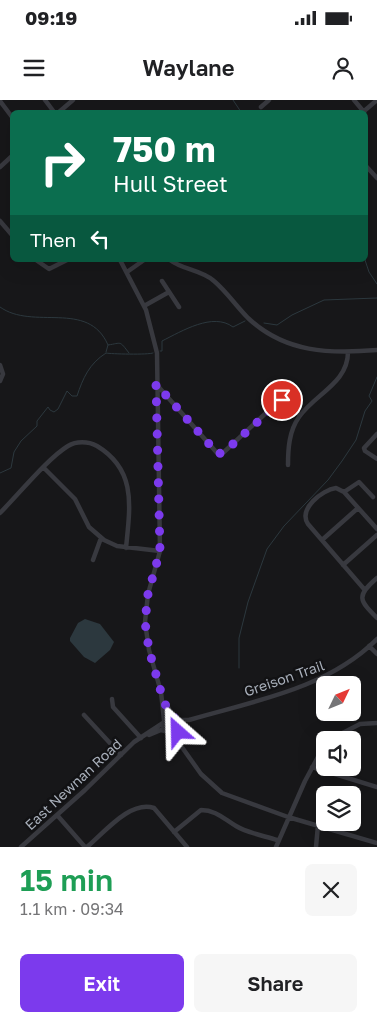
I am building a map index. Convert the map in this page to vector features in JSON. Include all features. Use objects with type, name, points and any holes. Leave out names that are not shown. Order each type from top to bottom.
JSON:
[{"type":"street","points":[[61,110],[73,100]]},
{"type":"street","points":[[261,107],[269,100]]},
{"type":"street","points":[[354,100],[362,110]]},
{"type":"street","points":[[366,110],[377,100]]},
{"type":"street","points":[[0,101],[10,114]]},
{"type":"street","points":[[0,167],[10,158]]},
{"type":"street","points":[[368,168],[377,178]]},
{"type":"street","points":[[0,221],[10,233]]},
{"type":"street","points":[[39,262],[48,269],[64,262]]},
{"type":"street","points":[[121,262],[144,306],[157,352],[160,551],[148,594],[145,622],[149,650],[161,692],[168,712],[175,719],[179,728],[187,755]]},
{"type":"street","points":[[127,272],[141,262]]},
{"type":"street","points":[[174,262],[215,281],[246,316],[268,334],[306,349],[324,352],[377,350]]},
{"type":"street","points":[[162,281],[179,307]]},
{"type":"street","points":[[144,306],[169,292]]},
{"type":"street","points":[[288,466],[290,439],[300,415],[343,373],[348,360],[348,352]]},
{"type":"street","points":[[0,365],[2,371],[0,381]]},
{"type":"street","points":[[156,384],[218,454],[224,452],[252,429],[280,400],[286,402],[300,415]]},
{"type":"street","points":[[377,434],[364,448],[365,452],[377,459]]},
{"type":"street","points":[[0,513],[69,445],[78,442],[91,443],[102,449],[120,466],[126,477],[129,520],[126,548]]},
{"type":"street","points":[[44,468],[75,499],[89,527],[101,538],[116,546],[160,551]]},
{"type":"street","points":[[344,492],[359,482],[373,497]]},
{"type":"street","points":[[364,589],[306,520],[306,512],[308,506],[331,489],[336,488],[344,492],[377,529]]},
{"type":"street","points":[[322,540],[358,508]]},
{"type":"street","points":[[343,564],[377,535]]},
{"type":"street","points":[[93,560],[101,538]]},
{"type":"street","points":[[377,578],[364,589],[362,603],[377,618]]},
{"type":"street","name":"Greison Trail","points":[[179,728],[190,720],[318,680],[352,661],[376,641]]},
{"type":"street","points":[[369,646],[377,654]]},
{"type":"street","points":[[161,692],[167,732],[174,736],[201,774],[218,790],[316,824]]},
{"type":"street","points":[[112,699],[113,707],[141,738]]},
{"type":"street","points":[[84,715],[121,755]]},
{"type":"street","name":"Greison Trail","points":[[175,719],[190,720]]},
{"type":"street","name":"East Newnan Road","points":[[21,847],[141,738],[164,722],[175,719]]},
{"type":"street","points":[[346,731],[360,724],[377,723]]},
{"type":"street","name":"East Newnan Road","points":[[141,738],[161,730],[167,732],[179,728]]},
{"type":"street","points":[[276,847],[277,840],[288,816],[316,760]]},
{"type":"street","points":[[312,767],[377,787]]},
{"type":"street","points":[[57,816],[86,847],[138,807],[147,806],[154,808],[187,847]]},
{"type":"street","points":[[174,832],[201,810],[208,810],[227,819],[236,827],[277,840]]},
{"type":"street","points":[[316,847],[317,831]]},
{"type":"street","points":[[338,831],[377,843]]},
{"type":"shaded area","points":[[85,619],[100,624],[114,642],[110,650],[95,663],[84,657],[70,641],[78,623]]},
{"type":"waterway","points":[[233,100],[240,110]]},
{"type":"waterway","points":[[366,262],[369,272],[377,284]]},
{"type":"waterway","points":[[264,323],[277,325],[292,315],[324,300],[377,298]]},
{"type":"waterway","points":[[0,307],[13,314],[28,317],[74,319],[87,323],[99,331],[108,345],[120,343],[129,353]]},
{"type":"waterway","points":[[160,351],[162,351],[162,341],[198,325],[216,321],[233,327],[245,321]]},
{"type":"waterway","points":[[106,352],[108,345]]},
{"type":"waterway","points":[[0,473],[11,468],[14,452],[21,441],[37,426],[37,421],[48,407],[54,412],[58,409],[67,391],[72,396],[77,396],[87,372],[100,357],[106,353],[153,353]]},
{"type":"waterway","points":[[239,668],[239,638],[248,602],[267,549],[284,526],[328,480],[356,440],[365,411],[372,401],[369,396],[377,377]]},
{"type":"route","points":[[178,732],[179,722],[168,712],[161,692],[149,650],[145,622],[148,594],[160,551],[161,515],[156,384],[218,454],[224,452],[252,429],[275,404],[282,400]]}]
